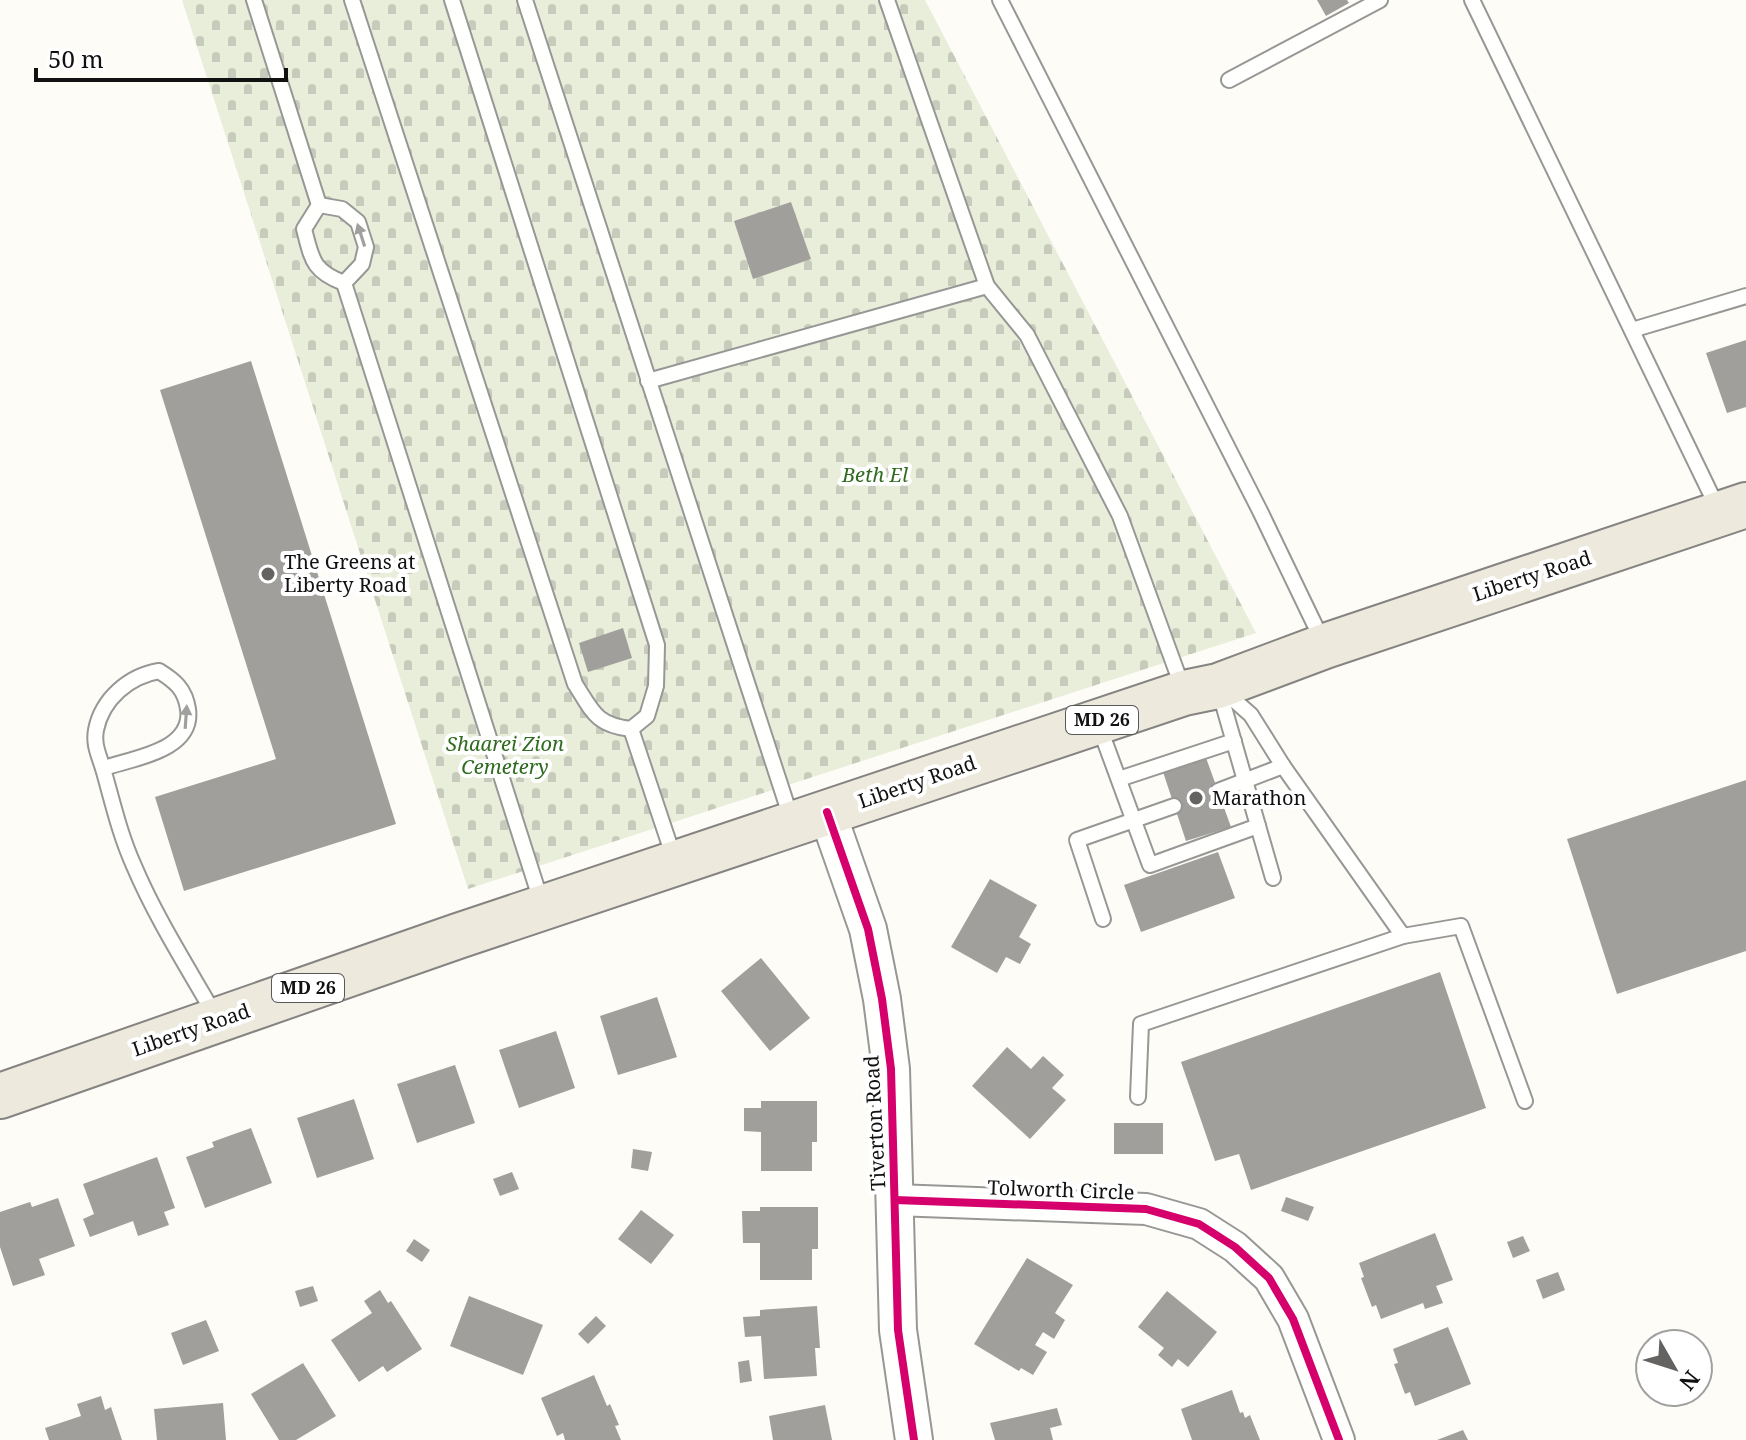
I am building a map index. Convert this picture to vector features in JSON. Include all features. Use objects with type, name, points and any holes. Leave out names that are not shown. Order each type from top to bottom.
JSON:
[{"type":"main road","name":"Liberty Road","points":[[0,1096],[543,907],[1733,509]]},
{"type":"street","name":"Tiverton Road","points":[[810,818],[868,929],[882,999],[891,1069],[898,1330],[914,1440]]},
{"type":"street","name":"Tolworth Circle","points":[[895,1200],[1146,1209],[1199,1224],[1235,1247],[1269,1278],[1293,1319],[1339,1440]]},
{"type":"lane","points":[[254,0],[319,205],[304,229],[313,264],[327,277],[344,283]]},
{"type":"lane","points":[[352,0],[575,684],[595,714],[610,727],[631,729],[647,716],[656,686],[657,645],[452,0]]},
{"type":"lane","points":[[525,0],[648,381],[810,818]]},
{"type":"lane","points":[[887,0],[987,286],[1027,335],[1120,516],[1201,689],[1234,741],[1273,878]]},
{"type":"lane","points":[[1000,0],[1260,511],[1325,646]]},
{"type":"lane","points":[[1229,80],[1380,0]]},
{"type":"lane","points":[[1472,0],[1632,330],[1733,509]]},
{"type":"lane","points":[[319,205],[342,209],[358,222],[366,247],[362,264],[344,283]]},
{"type":"lane","points":[[344,283],[543,907]]},
{"type":"lane","points":[[648,381],[987,286]]},
{"type":"lane","points":[[1632,330],[1746,296]]},
{"type":"lane","points":[[104,768],[172,745],[182,735],[189,715],[187,700],[179,684],[159,671],[147,673],[124,685],[106,707],[96,729],[96,750],[134,867],[217,1020]]},
{"type":"lane","points":[[1201,689],[1251,715],[1283,766],[1403,936]]},
{"type":"lane","points":[[1098,721],[1150,865],[1258,826]]},
{"type":"lane","points":[[631,729],[676,863]]},
{"type":"lane","points":[[1119,779],[1234,741]]},
{"type":"lane","points":[[1218,791],[1283,766]]},
{"type":"lane","points":[[1103,919],[1077,840],[1174,806]]},
{"type":"lane","points":[[1138,1097],[1141,1024],[1403,936],[1461,926],[1525,1101]]},
{"type":"green space","name":"Beth El","points":[[182,0],[925,0],[1256,633],[468,889]]},
{"type":"building","points":[[1317,0],[1347,0],[1349,3],[1326,16]]},
{"type":"building","points":[[791,202],[811,259],[753,279],[734,221]]},
{"type":"building","points":[[1746,340],[1746,407],[1727,413],[1706,353]]},
{"type":"building","name":"The Greens at Liberty Road","points":[[251,361],[396,824],[184,891],[155,797],[276,759],[160,390]]},
{"type":"building","points":[[623,628],[632,658],[588,672],[579,643]]},
{"type":"building","name":"Marathon","points":[[1205,755],[1231,827],[1186,841],[1162,769]]},
{"type":"building","points":[[1746,780],[1746,951],[1617,994],[1567,839]]},
{"type":"building","points":[[1218,852],[1235,898],[1141,932],[1124,885]]},
{"type":"building","points":[[990,879],[1037,905],[1019,937],[1031,944],[1020,964],[1006,957],[997,973],[951,947]]},
{"type":"building","points":[[761,958],[810,1018],[770,1051],[721,991]]},
{"type":"building","points":[[1440,972],[1486,1108],[1251,1190],[1239,1154],[1215,1161],[1181,1062]]},
{"type":"building","points":[[657,997],[677,1057],[618,1075],[600,1016]]},
{"type":"building","points":[[556,1031],[575,1088],[519,1108],[499,1050]]},
{"type":"building","points":[[1007,1047],[1031,1069],[1043,1056],[1064,1075],[1052,1088],[1066,1100],[1030,1139],[972,1086]]},
{"type":"building","points":[[455,1065],[475,1123],[417,1143],[397,1084]]},
{"type":"building","points":[[354,1099],[374,1159],[317,1178],[297,1118]]},
{"type":"building","points":[[761,1101],[817,1101],[817,1142],[812,1142],[812,1171],[761,1171],[761,1132],[744,1131],[744,1108],[761,1108]]},
{"type":"building","points":[[1114,1123],[1163,1123],[1163,1154],[1114,1154]]},
{"type":"building","points":[[251,1128],[272,1183],[205,1208],[186,1157],[214,1147],[212,1142]]},
{"type":"building","points":[[633,1149],[652,1152],[648,1171],[631,1168]]},
{"type":"building","points":[[157,1157],[175,1208],[164,1212],[169,1225],[138,1236],[133,1221],[90,1237],[83,1219],[94,1214],[83,1184]]},
{"type":"building","points":[[512,1172],[519,1189],[500,1196],[493,1179]]},
{"type":"building","points":[[1286,1197],[1314,1207],[1308,1221],[1281,1211]]},
{"type":"building","points":[[58,1198],[75,1246],[39,1259],[45,1275],[13,1286],[0,1247],[0,1212],[30,1202],[32,1207]]},
{"type":"building","points":[[760,1207],[818,1207],[818,1249],[812,1249],[812,1280],[760,1280],[760,1243],[743,1243],[742,1211],[760,1211]]},
{"type":"building","points":[[641,1210],[674,1235],[651,1264],[618,1239]]},
{"type":"building","points":[[1435,1233],[1453,1280],[1436,1286],[1443,1303],[1425,1309],[1423,1303],[1381,1319],[1376,1305],[1372,1307],[1359,1263]]},
{"type":"building","points":[[1523,1236],[1530,1251],[1513,1258],[1507,1242]]},
{"type":"building","points":[[414,1239],[430,1250],[422,1262],[406,1251]]},
{"type":"building","points":[[1027,1258],[1073,1285],[1055,1313],[1065,1320],[1054,1339],[1043,1332],[1035,1345],[1047,1352],[1033,1375],[1021,1368],[1019,1371],[974,1344]]},
{"type":"building","points":[[1558,1272],[1565,1290],[1543,1299],[1536,1280]]},
{"type":"building","points":[[313,1286],[318,1301],[300,1307],[295,1291]]},
{"type":"building","points":[[380,1290],[388,1303],[391,1301],[422,1349],[387,1372],[383,1366],[359,1382],[331,1340],[372,1313],[364,1301]]},
{"type":"building","points":[[1167,1291],[1217,1332],[1188,1367],[1178,1359],[1172,1367],[1158,1355],[1164,1348],[1138,1327]]},
{"type":"building","points":[[469,1296],[543,1325],[523,1375],[450,1346]]},
{"type":"building","points":[[817,1306],[820,1348],[815,1348],[817,1376],[764,1379],[761,1336],[745,1337],[743,1317],[760,1316],[760,1310]]},
{"type":"building","points":[[596,1316],[606,1326],[588,1344],[578,1334]]},
{"type":"building","points":[[206,1320],[219,1351],[183,1365],[171,1333]]},
{"type":"building","points":[[1448,1327],[1471,1384],[1415,1406],[1410,1392],[1405,1394],[1394,1364],[1398,1363],[1393,1349]]},
{"type":"building","points":[[749,1360],[752,1381],[740,1383],[738,1362]]},
{"type":"building","points":[[303,1363],[336,1416],[296,1440],[279,1440],[251,1394]]},
{"type":"building","points":[[594,1375],[619,1425],[615,1426],[621,1440],[565,1440],[563,1433],[557,1436],[541,1398]]},
{"type":"building","points":[[1232,1390],[1240,1413],[1243,1412],[1245,1418],[1250,1415],[1260,1440],[1192,1440],[1181,1409]]},
{"type":"building","points":[[101,1396],[105,1410],[111,1407],[122,1440],[49,1440],[45,1428],[81,1416],[77,1404]]},
{"type":"building","points":[[223,1403],[226,1440],[157,1440],[154,1409]]},
{"type":"building","points":[[825,1405],[832,1440],[773,1440],[769,1416]]},
{"type":"building","points":[[1057,1408],[1062,1425],[1050,1428],[1053,1440],[995,1440],[990,1423]]},
{"type":"building","points":[[1463,1430],[1468,1440],[1437,1440]]},
{"type":"cycle path","points":[[827,812],[868,929],[882,999],[891,1069],[898,1330],[914,1440]]},
{"type":"cycle path","points":[[895,1200],[1146,1209],[1199,1224],[1235,1247],[1269,1278],[1293,1319],[1339,1440]]},
{"type":"place","name":"The Greens at Liberty Road","points":[[268,574]]},
{"type":"place","name":"Marathon","points":[[1196,798]]},
{"type":"park label","name":"Shaarei Zion Cemetery","points":[[505,756]]}]
